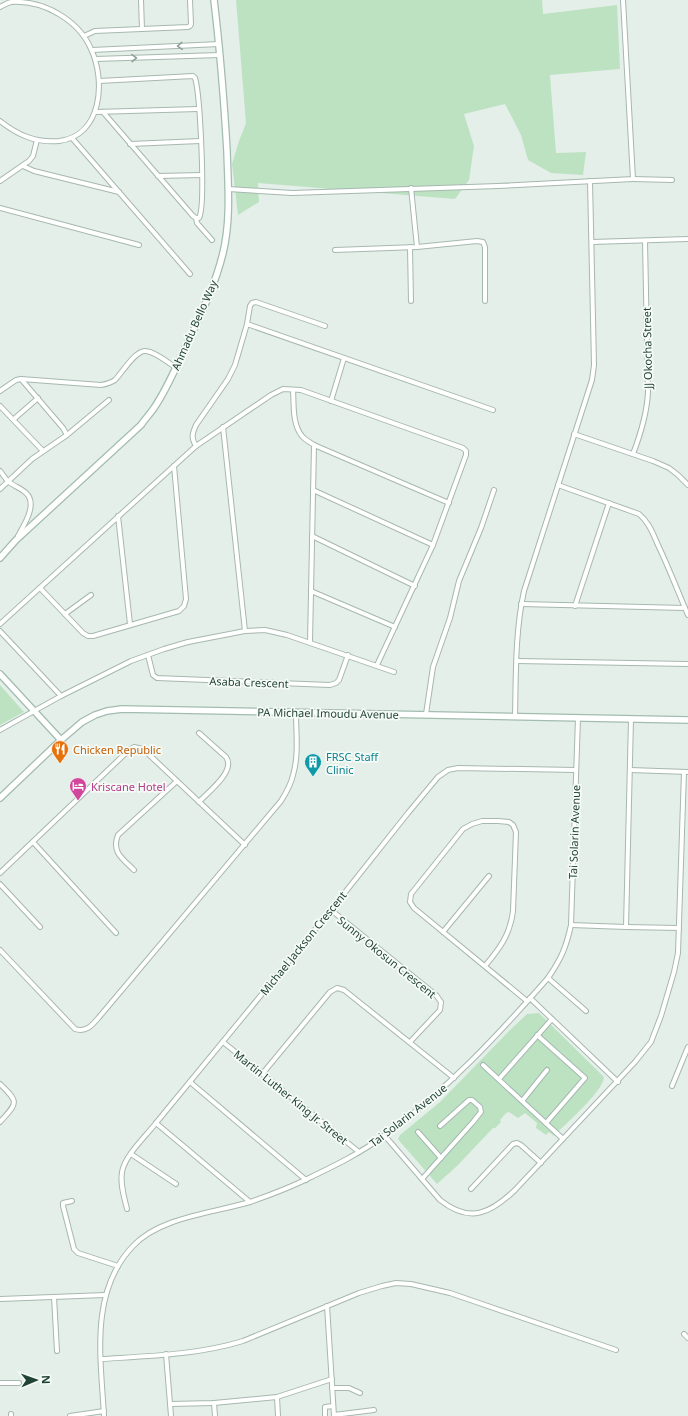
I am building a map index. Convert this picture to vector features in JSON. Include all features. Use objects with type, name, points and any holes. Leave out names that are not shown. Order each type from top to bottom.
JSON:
[{"type":"street","points":[[0,7],[11,2],[23,0],[43,2],[58,10],[69,19],[84,36],[92,50],[99,81],[95,112],[90,122],[82,131],[72,138],[52,142],[37,140],[24,137],[0,122]]},
{"type":"street","points":[[141,0],[142,29]]},
{"type":"street","points":[[84,36],[95,31],[190,26],[190,0]]},
{"type":"street","name":"Ahmadu Bello Way","points":[[0,558],[16,540],[141,424],[154,408],[205,305],[223,253],[229,211],[225,122],[214,0]]},
{"type":"street","points":[[623,0],[633,179]]},
{"type":"street","points":[[92,50],[219,44]]},
{"type":"street","points":[[201,46],[201,56]]},
{"type":"street","points":[[95,59],[220,55]]},
{"type":"street","points":[[99,81],[193,76],[195,78],[202,175],[201,214],[199,218],[196,218]]},
{"type":"street","points":[[95,112],[198,109]]},
{"type":"street","points":[[103,112],[196,218],[196,223],[212,240]]},
{"type":"street","points":[[72,138],[190,274]]},
{"type":"street","points":[[0,181],[23,166],[33,156],[37,140]]},
{"type":"street","points":[[130,144],[200,141]]},
{"type":"street","points":[[23,166],[34,171],[120,192]]},
{"type":"street","points":[[158,176],[202,175]]},
{"type":"street","points":[[228,189],[292,193],[498,186],[633,179],[672,180]]},
{"type":"street","points":[[516,716],[518,621],[521,604],[592,380],[594,365],[590,181]]},
{"type":"street","points":[[411,188],[417,246]]},
{"type":"street","points":[[0,208],[139,245]]},
{"type":"street","points":[[592,242],[688,239]]},
{"type":"street","points":[[335,250],[410,247],[477,241],[483,242],[485,247],[485,301]]},
{"type":"street","name":"JJ Okocha Street","points":[[633,454],[639,439],[647,406],[645,241]]},
{"type":"street","points":[[410,247],[411,301]]},
{"type":"street","points":[[196,446],[192,439],[192,433],[228,379],[235,365],[252,303],[256,302],[325,326]]},
{"type":"street","points":[[247,324],[494,410]]},
{"type":"street","points":[[0,391],[16,380],[21,379],[101,385],[109,384],[115,380],[137,354],[143,350],[153,353],[175,367]]},
{"type":"street","points":[[331,401],[344,358]]},
{"type":"street","points":[[21,379],[63,428],[67,435]]},
{"type":"street","points":[[0,624],[196,446],[271,395],[283,390],[293,390],[306,392],[466,450],[466,455],[433,546],[377,665]]},
{"type":"street","points":[[293,390],[294,414],[297,428],[305,439],[314,445],[449,503]]},
{"type":"street","points":[[14,419],[38,398]]},
{"type":"street","points":[[0,490],[32,459],[67,435],[109,400]]},
{"type":"street","points":[[0,406],[43,451]]},
{"type":"street","points":[[223,427],[245,631]]},
{"type":"street","points":[[574,434],[633,454],[668,468],[688,485]]},
{"type":"street","points":[[310,642],[314,445]]},
{"type":"street","points":[[40,588],[83,633],[88,636],[93,636],[179,611],[184,606],[186,599],[174,466]]},
{"type":"street","points":[[0,471],[8,482],[19,487],[28,494],[30,499],[31,505],[28,519],[16,540]]},
{"type":"street","points":[[558,485],[639,514],[644,518],[648,523],[661,551],[688,615]]},
{"type":"street","points":[[313,490],[433,546]]},
{"type":"street","points":[[426,714],[433,667],[450,618],[458,581],[481,528],[494,490]]},
{"type":"street","points":[[575,606],[608,503]]},
{"type":"street","points":[[118,516],[130,624]]},
{"type":"street","points":[[312,536],[415,586]]},
{"type":"street","points":[[311,591],[395,627]]},
{"type":"street","points":[[65,614],[91,595]]},
{"type":"street","points":[[521,604],[685,608]]},
{"type":"street","points":[[0,730],[131,661],[188,642],[245,631],[265,630],[287,635],[394,672]]},
{"type":"street","points":[[0,631],[62,696]]},
{"type":"street","name":"Asaba Crescent","points":[[148,655],[153,675],[158,678],[330,685],[339,680],[348,655]]},
{"type":"street","points":[[517,661],[688,664]]},
{"type":"street","points":[[0,674],[62,740]]},
{"type":"street","name":"PA Michael Imoudu Avenue","points":[[0,798],[82,722],[107,711],[122,709],[688,720]]},
{"type":"street","points":[[0,950],[75,1029],[84,1030],[89,1028],[282,801],[294,775],[296,756],[296,712]]},
{"type":"street","name":"Tai Solarin Avenue","points":[[104,1414],[100,1336],[101,1314],[105,1295],[112,1277],[118,1266],[133,1246],[144,1236],[158,1228],[180,1220],[250,1202],[281,1191],[306,1180],[359,1152],[385,1136],[454,1078],[529,1000],[548,978],[558,963],[566,945],[571,925],[578,718]]},
{"type":"street","points":[[626,927],[631,719]]},
{"type":"street","points":[[199,733],[226,757],[229,761],[229,767],[226,773],[199,802]]},
{"type":"street","points":[[0,873],[134,747],[143,749],[245,845]]},
{"type":"street","name":"Michael Jackson Crescent","points":[[127,1209],[122,1187],[122,1172],[131,1154],[438,777],[448,770],[458,768],[576,770]]},
{"type":"street","points":[[385,1136],[440,1200],[450,1208],[469,1214],[480,1213],[491,1209],[504,1201],[618,1082],[651,1042],[661,1016],[678,953],[686,772],[630,770]]},
{"type":"street","points":[[134,870],[116,850],[115,843],[118,835],[177,781]]},
{"type":"street","points":[[485,966],[506,939],[512,923],[514,911],[516,832],[513,825],[509,822],[482,821],[463,829],[411,894],[410,902],[414,908],[443,932],[485,966],[529,1000],[552,1019],[618,1082]]},
{"type":"street","points":[[33,842],[116,933]]},
{"type":"street","points":[[443,932],[489,876]]},
{"type":"street","points":[[0,884],[40,927]]},
{"type":"street","name":"Sunny Okosun Crescent","points":[[331,910],[436,995],[441,1002],[440,1010],[410,1042]]},
{"type":"street","points":[[571,925],[679,928]]},
{"type":"street","points":[[548,978],[586,1011]]},
{"type":"street","points":[[263,1073],[330,992],[337,988],[344,990],[454,1078]]},
{"type":"street","points":[[499,1079],[552,1019]]},
{"type":"street","points":[[537,1035],[585,1078],[546,1123]]},
{"type":"street","name":"Martin Luther King Jr. Street","points":[[223,1042],[359,1152]]},
{"type":"street","points":[[672,1086],[688,1047]]},
{"type":"street","points":[[483,1065],[563,1139]]},
{"type":"street","points":[[522,1101],[547,1070]]},
{"type":"street","points":[[190,1082],[306,1180]]},
{"type":"street","points":[[0,1084],[15,1101],[14,1106],[0,1122]]},
{"type":"street","points":[[422,1179],[429,1173],[481,1112],[480,1107],[472,1100],[469,1100],[440,1126]]},
{"type":"street","points":[[156,1123],[250,1202]]},
{"type":"street","points":[[418,1132],[441,1158]]},
{"type":"street","points":[[472,1189],[514,1144],[519,1144],[541,1163]]},
{"type":"street","points":[[131,1154],[176,1184]]},
{"type":"street","points":[[72,1201],[65,1203],[62,1206],[74,1249],[81,1254],[118,1266]]},
{"type":"street","points":[[101,1359],[205,1350],[237,1343],[359,1293],[396,1283],[411,1284],[450,1293],[616,1350]]},
{"type":"street","points":[[0,1299],[105,1295]]},
{"type":"street","points":[[54,1297],[57,1351]]},
{"type":"street","points":[[327,1306],[334,1416],[374,1410]]},
{"type":"street","points":[[684,1334],[688,1338]]},
{"type":"street","points":[[166,1354],[171,1416]]},
{"type":"street","points":[[170,1404],[214,1403],[277,1397],[332,1378]]},
{"type":"street","points":[[0,1383],[19,1383]]},
{"type":"street","points":[[332,1388],[349,1388],[360,1393]]},
{"type":"street","points":[[277,1397],[278,1416]]},
{"type":"street","points":[[214,1403],[215,1416]]},
{"type":"street","points":[[325,1416],[325,1407],[333,1406]]},
{"type":"street","points":[[70,1416],[104,1414]]},
{"type":"green space","points":[[236,0],[542,0],[543,14],[617,5],[620,69],[550,75],[556,153],[586,152],[583,175],[551,173],[528,160],[521,135],[505,104],[464,114],[474,146],[469,180],[455,199],[258,183],[259,202],[238,215],[232,164],[246,123]]},
{"type":"green space","points":[[0,685],[24,712],[0,725]]},
{"type":"green space","points":[[539,1013],[604,1077],[602,1083],[591,1099],[554,1136],[549,1132],[546,1135],[536,1128],[537,1123],[525,1113],[518,1118],[509,1112],[506,1113],[500,1120],[501,1122],[493,1128],[457,1166],[437,1184],[398,1139],[400,1135],[440,1102],[527,1014]]},
{"type":"place","name":"Chicken Republic","points":[[60,764]]},
{"type":"place","name":"FRSC Staff Clinic","points":[[313,777]]},
{"type":"place","name":"Kriscane Hotel","points":[[78,801]]}]
